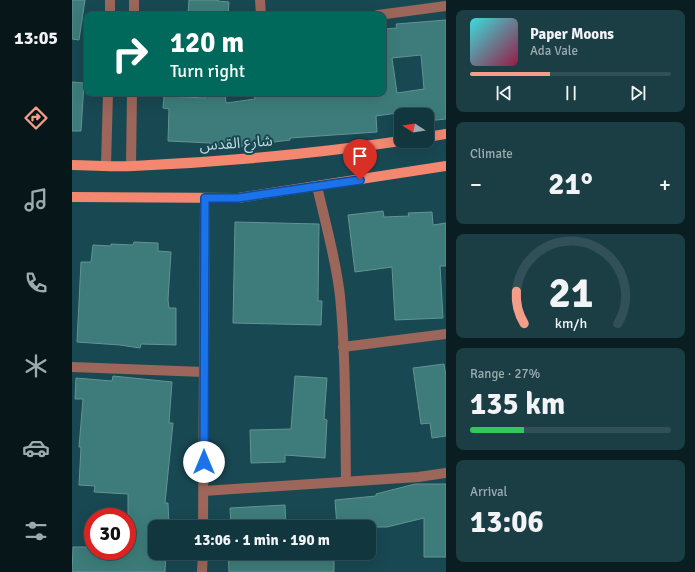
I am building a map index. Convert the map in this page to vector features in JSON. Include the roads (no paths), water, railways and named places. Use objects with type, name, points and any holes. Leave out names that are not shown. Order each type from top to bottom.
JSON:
[{"type":"main road","points":[[434,136],[446,134]]},
{"type":"main road","name":"شارع القدس","points":[[72,165],[131,166],[329,151],[394,142]]},
{"type":"main road","points":[[72,198],[238,198],[446,166]]},
{"type":"street","points":[[110,0],[110,12]]},
{"type":"street","points":[[134,0],[134,12]]},
{"type":"street","points":[[260,0],[261,12]]},
{"type":"street","points":[[386,14],[446,6]]},
{"type":"street","points":[[106,165],[108,96]]},
{"type":"street","points":[[131,166],[132,96]]},
{"type":"street","points":[[317,186],[337,279],[343,347],[346,481]]},
{"type":"street","points":[[203,520],[205,198]]},
{"type":"street","points":[[343,347],[446,334]]},
{"type":"street","points":[[72,367],[204,372]]},
{"type":"street","points":[[204,491],[418,477],[446,473]]},
{"type":"street","points":[[202,572],[203,560]]}]
